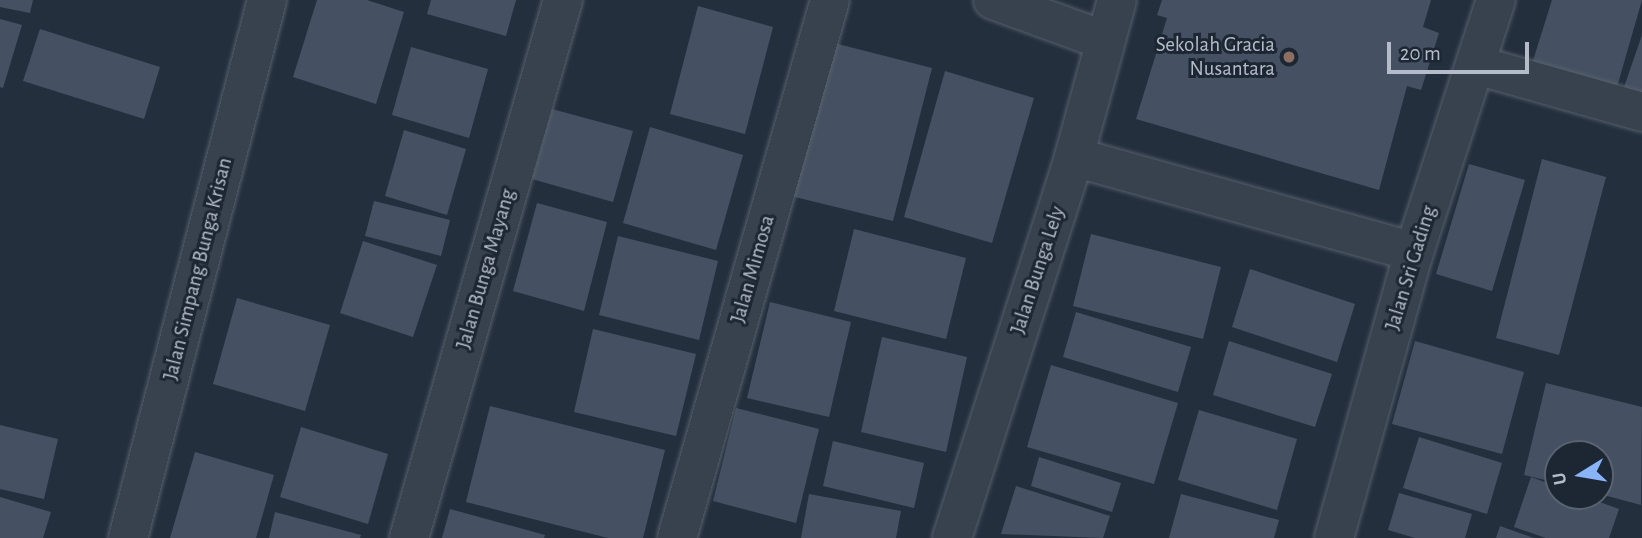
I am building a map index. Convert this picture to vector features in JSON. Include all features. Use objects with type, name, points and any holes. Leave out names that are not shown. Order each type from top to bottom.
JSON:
[{"type":"street","name":"Jalan Simpang Bunga Krisan","points":[[128,538],[267,0]]},
{"type":"street","name":"Jalan Bunga Mayang","points":[[409,538],[563,0]]},
{"type":"street","name":"Jalan Mimosa","points":[[677,538],[830,0]]},
{"type":"street","points":[[993,0],[1103,40]]},
{"type":"street","name":"Jalan Bunga Lely","points":[[952,538],[1074,157],[1103,40],[1117,0]]},
{"type":"street","name":"Jalan Sri Gading","points":[[1334,538],[1414,252],[1496,0]]},
{"type":"street","points":[[1476,65],[1642,112]]},
{"type":"street","points":[[1074,157],[1414,252]]},
{"type":"building","points":[[0,0],[33,0],[30,13],[0,7]]},
{"type":"building","points":[[317,0],[367,0],[404,12],[376,104],[293,77]]},
{"type":"building","points":[[431,0],[516,0],[506,36],[427,14]]},
{"type":"building","name":"Sekolah Gracia Nusantara","points":[[1162,0],[1431,0],[1423,27],[1439,33],[1421,90],[1407,86],[1379,190],[1136,119],[1167,18],[1157,15]]},
{"type":"building","points":[[1552,0],[1642,0],[1615,94],[1531,67]]},
{"type":"building","points":[[698,6],[773,27],[745,134],[670,114]]},
{"type":"building","points":[[0,19],[22,25],[3,88],[0,87]]},
{"type":"building","points":[[40,29],[160,67],[144,119],[23,81]]},
{"type":"building","points":[[1642,35],[1642,100],[1622,93]]},
{"type":"building","points":[[830,42],[932,68],[893,221],[791,196]]},
{"type":"building","points":[[411,47],[488,69],[469,138],[392,115]]},
{"type":"building","points":[[945,71],[1034,98],[992,243],[904,217]]},
{"type":"building","points":[[552,109],[633,131],[613,202],[532,179]]},
{"type":"building","points":[[650,127],[743,155],[716,250],[623,223]]},
{"type":"building","points":[[404,130],[466,149],[447,215],[385,196]]},
{"type":"building","points":[[1542,159],[1606,177],[1559,355],[1496,338]]},
{"type":"building","points":[[1469,164],[1525,180],[1492,291],[1436,274]]},
{"type":"building","points":[[374,201],[450,220],[441,256],[365,236]]},
{"type":"building","points":[[537,203],[607,222],[584,311],[513,291]]},
{"type":"building","points":[[854,229],[966,258],[946,339],[834,311]]},
{"type":"building","points":[[1091,234],[1221,267],[1203,339],[1073,306]]},
{"type":"building","points":[[618,236],[718,261],[699,340],[599,315]]},
{"type":"building","points":[[363,241],[437,265],[413,337],[340,313]]},
{"type":"building","points":[[1250,269],[1355,304],[1337,362],[1232,327]]},
{"type":"building","points":[[237,298],[330,325],[305,411],[213,384]]},
{"type":"building","points":[[770,302],[851,322],[829,417],[747,398]]},
{"type":"building","points":[[1076,312],[1191,347],[1178,392],[1063,357]]},
{"type":"building","points":[[593,329],[696,354],[676,436],[574,412]]},
{"type":"building","points":[[882,337],[967,357],[946,452],[861,432]]},
{"type":"building","points":[[1229,341],[1332,374],[1315,427],[1213,395]]},
{"type":"building","points":[[1415,341],[1524,372],[1502,454],[1392,424]]},
{"type":"building","points":[[1051,365],[1178,403],[1154,484],[1027,447]]},
{"type":"building","points":[[1546,383],[1642,407],[1641,505],[1614,498],[1614,440],[1544,440],[1544,480],[1524,475]]},
{"type":"building","points":[[490,406],[665,450],[643,538],[608,538],[466,502]]},
{"type":"building","points":[[736,408],[819,429],[796,523],[713,501]]},
{"type":"building","points":[[1199,410],[1297,439],[1277,510],[1178,480]]},
{"type":"building","points":[[0,425],[58,439],[44,499],[0,489]]},
{"type":"building","points":[[301,427],[388,454],[368,524],[280,497]]},
{"type":"building","points":[[1419,437],[1502,463],[1487,514],[1403,488]]},
{"type":"building","points":[[833,441],[924,463],[914,508],[823,486]]},
{"type":"building","points":[[195,452],[274,475],[256,538],[170,538]]},
{"type":"building","points":[[1039,457],[1121,483],[1112,512],[1031,486]]},
{"type":"building","points":[[1531,477],[1544,482],[1544,510],[1619,509],[1609,538],[1546,538],[1514,527]]},
{"type":"building","points":[[1016,486],[1110,516],[1103,538],[1001,534]]},
{"type":"building","points":[[1399,493],[1472,514],[1465,538],[1415,538],[1388,530]]},
{"type":"building","points":[[809,494],[901,511],[896,538],[801,538]]},
{"type":"building","points":[[1181,494],[1279,520],[1274,538],[1169,538]]},
{"type":"building","points":[[0,497],[51,512],[43,538],[0,538]]},
{"type":"building","points":[[450,509],[545,535],[544,538],[442,538]]},
{"type":"building","points":[[275,512],[361,535],[360,538],[269,538]]},
{"type":"building","points":[[1500,526],[1534,538],[1496,538]]},
{"type":"place","name":"Sekolah Gracia Nusantara","points":[[1289,57]]}]
